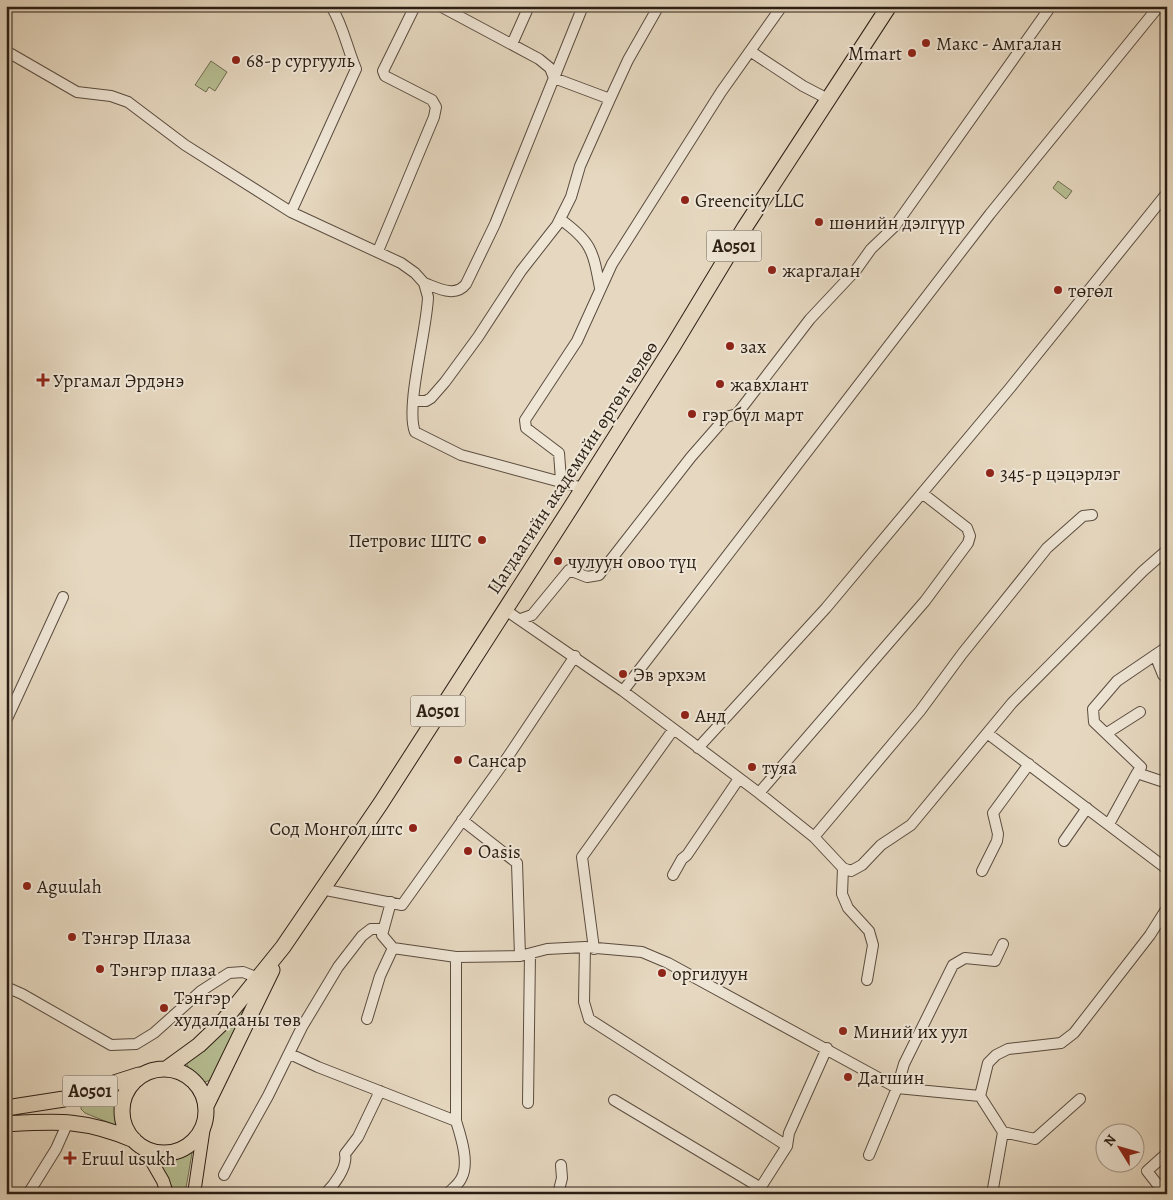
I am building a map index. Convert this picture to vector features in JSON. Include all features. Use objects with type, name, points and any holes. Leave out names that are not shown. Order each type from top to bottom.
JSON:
[{"type":"highway","name":"Цагдаагийн академийн өргөн чөлөө","points":[[159,1069],[199,1044],[222,1024],[283,947],[381,803],[673,346],[745,227],[889,6]]},
{"type":"highway","name":"Цагдаагийн академийн өргөн чөлөө","points":[[205,1113],[283,947]]},
{"type":"highway","points":[[159,1069],[180,1072],[193,1080],[202,1092],[205,1113]]},
{"type":"highway","name":"A0501","points":[[139,1144],[126,1130],[122,1119],[125,1094],[141,1075],[159,1069]]},
{"type":"highway","name":"A0501","points":[[6,1108],[64,1099],[159,1069]]},
{"type":"highway","name":"A0501","points":[[6,1124],[68,1122],[107,1129],[156,1152],[169,1153],[181,1149],[192,1142],[200,1132],[205,1113]]},
{"type":"main road","points":[[194,1194],[205,1113]]},
{"type":"main road","points":[[139,1144],[163,1181],[167,1194]]},
{"type":"street","points":[[291,212],[356,69],[342,28],[331,6]]},
{"type":"street","points":[[378,251],[434,117],[436,106],[432,100],[385,76],[383,72],[415,6]]},
{"type":"street","points":[[440,6],[539,59],[550,68],[554,78],[610,99]]},
{"type":"street","points":[[512,44],[529,6]]},
{"type":"street","points":[[6,51],[77,92],[111,96],[128,102],[185,145],[291,212],[378,251],[409,268],[424,283],[453,292],[466,284],[495,224],[584,6]]},
{"type":"street","points":[[561,480],[559,453],[526,428],[524,421],[577,341],[591,314],[600,288],[612,264],[688,142],[782,6]]},
{"type":"street","points":[[521,620],[532,615],[569,570],[587,577],[599,575],[691,457],[726,417],[737,414],[810,319],[856,270],[871,249],[895,226],[1051,6]]},
{"type":"street","points":[[624,691],[990,214],[1159,6]]},
{"type":"street","points":[[414,401],[426,401],[432,398],[445,382],[478,337],[521,271],[560,219],[571,198],[580,166],[628,60],[657,9]]},
{"type":"street","points":[[750,51],[803,86],[828,98]]},
{"type":"street","points":[[698,748],[826,608],[1027,368],[1167,193]]},
{"type":"street","points":[[560,219],[588,242],[594,259],[600,288]]},
{"type":"street","points":[[424,283],[428,297],[428,308],[414,401],[413,428],[422,438],[470,458],[561,480],[583,488]]},
{"type":"street","points":[[759,793],[925,601],[968,543],[970,536],[967,528],[922,494]]},
{"type":"street","points":[[814,837],[920,711],[962,654],[1047,548],[1083,516],[1092,515]]},
{"type":"street","points":[[504,609],[624,691],[738,780],[759,793],[814,837],[843,868],[852,871],[862,866],[881,845],[911,825],[986,733],[1044,670],[1167,550]]},
{"type":"street","points":[[6,720],[63,597]]},
{"type":"street","points":[[1109,824],[1141,767],[1094,722],[1093,709],[1117,681],[1167,647]]},
{"type":"street","points":[[1155,655],[1163,675],[1167,678]]},
{"type":"street","points":[[321,889],[402,905],[507,758],[575,656]]},
{"type":"street","points":[[1107,733],[1140,712]]},
{"type":"street","points":[[673,730],[582,857],[589,948],[584,1002],[589,1019],[787,1146]]},
{"type":"street","points":[[986,733],[1109,824],[1119,835],[1167,869]]},
{"type":"street","points":[[982,871],[997,841],[998,834],[993,813],[1029,764]]},
{"type":"street","points":[[1137,773],[1167,783]]},
{"type":"street","points":[[673,875],[682,858],[687,855],[738,780]]},
{"type":"street","points":[[1064,841],[1087,808]]},
{"type":"street","points":[[462,820],[517,863],[525,955],[528,1103]]},
{"type":"street","points":[[843,868],[842,894],[848,908],[869,931],[873,945],[867,980]]},
{"type":"street","points":[[391,902],[383,929],[384,939],[393,948],[456,957],[525,955],[547,949],[589,948],[642,952],[668,963],[827,1048],[897,1088],[980,1096]]},
{"type":"street","points":[[992,1194],[1003,1132],[980,1096],[988,1063],[996,1055],[1008,1050],[1061,1043],[1074,1033],[1150,935],[1167,908]]},
{"type":"street","points":[[224,1175],[290,1054],[302,1027],[352,947],[368,931],[383,929]]},
{"type":"street","points":[[869,1155],[897,1088],[904,1064],[953,965],[965,958],[995,961],[1003,944]]},
{"type":"street","points":[[367,1019],[380,976],[393,948]]},
{"type":"street","points":[[447,1194],[459,1182],[464,1169],[462,1144],[456,1121],[456,957]]},
{"type":"street","points":[[6,987],[22,994],[111,1045],[136,1044],[154,1033],[201,991],[229,973],[243,972],[258,978]]},
{"type":"street","points":[[614,1100],[759,1191],[787,1146],[789,1133],[827,1048]]},
{"type":"street","points":[[290,1054],[380,1092],[456,1121]]},
{"type":"street","points":[[325,1194],[340,1173],[346,1161],[345,1154],[358,1137],[380,1092]]},
{"type":"street","points":[[1003,1132],[1035,1139],[1080,1099]]},
{"type":"street","points":[[28,1194],[56,1149],[68,1122]]},
{"type":"street","points":[[1165,1194],[1147,1171],[1167,1153]]},
{"type":"street","points":[[558,1194],[562,1178],[561,1165]]},
{"type":"green space","points":[[211,61],[227,72],[215,91],[209,87],[206,92],[195,85]]},
{"type":"green space","points":[[1058,181],[1072,191],[1066,199],[1053,188]]},
{"type":"green space","points":[[534,522],[537,522],[538,525],[536,529],[498,587],[493,588]]},
{"type":"green space","points":[[241,1009],[245,1011],[213,1079],[205,1082],[188,1067],[186,1062]]},
{"type":"green space","points":[[118,1089],[121,1092],[116,1110],[119,1124],[117,1126],[85,1113],[81,1109],[81,1102]]},
{"type":"green space","points":[[188,1152],[192,1153],[185,1194],[176,1194],[157,1160],[158,1158],[173,1158]]},
{"type":"place","name":"Макс - Амгалан","points":[[926,43]]},
{"type":"place","name":"Mmart","points":[[912,53]]},
{"type":"place","name":"68-р сургууль","points":[[236,60]]},
{"type":"place","name":"Greencity LLC","points":[[685,200]]},
{"type":"place","name":"шөнийн дэлгүүр","points":[[819,222]]},
{"type":"place","name":"жаргалан","points":[[772,270]]},
{"type":"place","name":"төгөл","points":[[1058,290]]},
{"type":"place","name":"зах","points":[[730,346]]},
{"type":"place","name":"Ургамал Эрдэнэ","points":[[43,380]]},
{"type":"place","name":"жавхлант","points":[[720,384]]},
{"type":"place","name":"гэр бүл март","points":[[692,414]]},
{"type":"place","name":"345-р цэцэрлэг","points":[[990,473]]},
{"type":"place","name":"Петровис ШТС","points":[[482,540]]},
{"type":"place","name":"чулуун овоо түц","points":[[558,561]]},
{"type":"place","name":"Эв эрхэм","points":[[623,674]]},
{"type":"place","name":"Анд","points":[[685,715]]},
{"type":"place","name":"Сансар","points":[[458,760]]},
{"type":"place","name":"туяа","points":[[752,767]]},
{"type":"place","name":"Сод Монгол штс","points":[[413,828]]},
{"type":"place","name":"Oasis","points":[[468,851]]},
{"type":"place","name":"Aguulah","points":[[27,886]]},
{"type":"place","name":"Тэнгэр Плаза","points":[[72,937]]},
{"type":"place","name":"Тэнгэр плаза","points":[[100,969]]},
{"type":"place","name":"оргилуун","points":[[662,973]]},
{"type":"place","name":"Тэнгэр худалдааны төв","points":[[164,1008]]},
{"type":"place","name":"Миний их уул","points":[[843,1031]]},
{"type":"place","name":"Дагшин","points":[[848,1077]]},
{"type":"place","name":"Eruul usukh","points":[[70,1158]]}]
